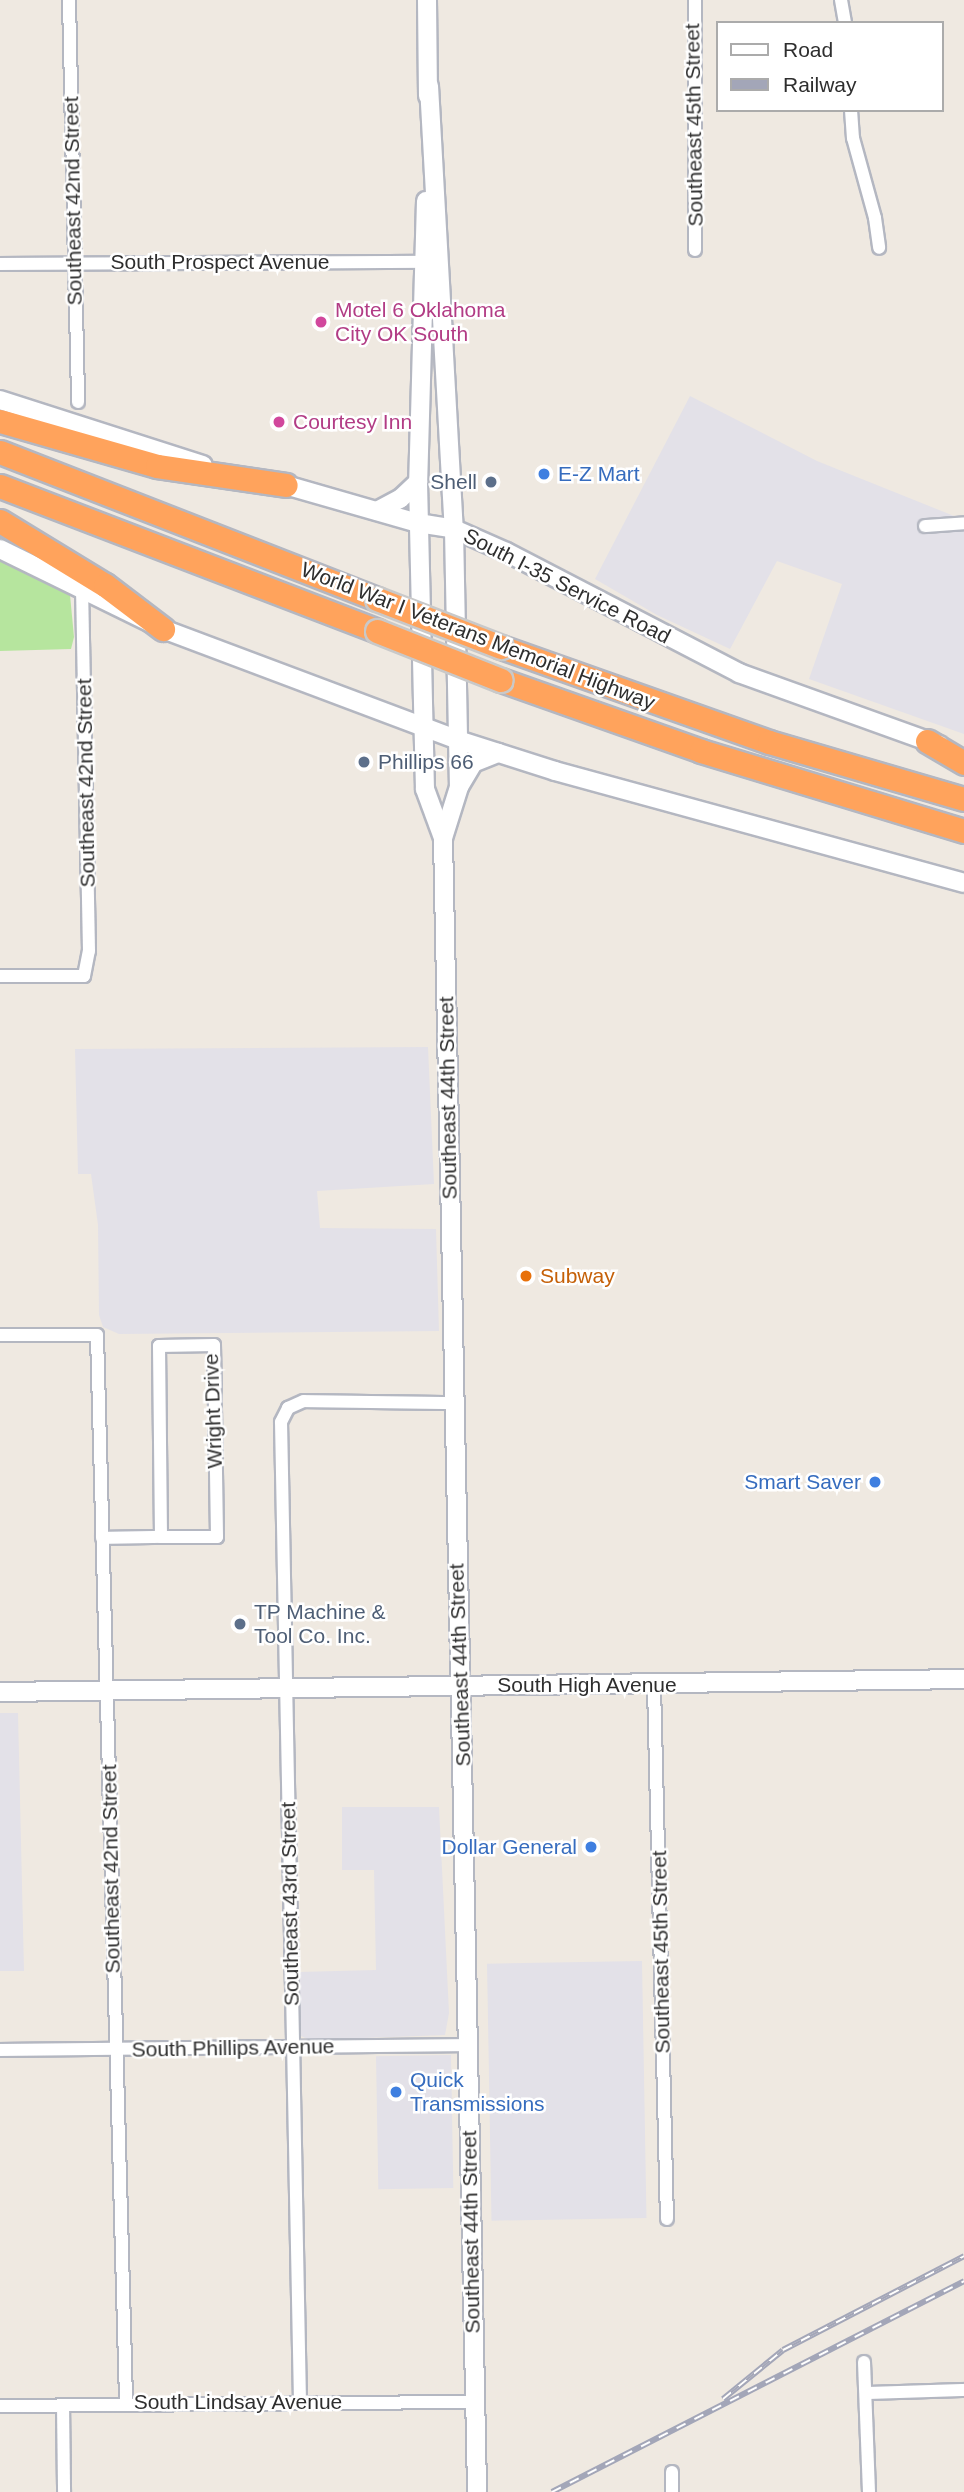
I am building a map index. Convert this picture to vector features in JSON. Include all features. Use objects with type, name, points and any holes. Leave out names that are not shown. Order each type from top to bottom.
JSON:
[{"type":"highway","points":[[0,421],[157,467],[286,485]]},
{"type":"highway","name":"World War I Veterans Memorial Highway","points":[[0,452],[501,647],[769,742],[964,799]]},
{"type":"highway","name":"World War I Veterans Memorial Highway","points":[[0,486],[501,680],[701,751],[964,831]]},
{"type":"highway","points":[[0,521],[105,585],[163,629]]},
{"type":"highway","points":[[927,741],[964,763]]},
{"type":"main road","name":"Southeast 44th Street","points":[[427,0],[432,262],[454,529],[459,787],[443,838],[477,2492]]},
{"type":"main road","name":"Southeast 44th Street","points":[[432,262],[418,482],[418,523],[425,789],[443,838]]},
{"type":"main road","name":"South I-35 Service Road","points":[[0,400],[203,465],[286,485],[418,523],[454,529],[516,557],[739,673],[964,752]]},
{"type":"main road","points":[[377,511],[400,499],[418,482]]},
{"type":"main road","points":[[0,549],[163,629],[458,740],[964,883]]},
{"type":"main road","points":[[459,787],[473,763],[498,753]]},
{"type":"main road","name":"South High Avenue","points":[[0,1692],[964,1679]]},
{"type":"street","name":"Southeast 42nd Street","points":[[69,0],[78,402]]},
{"type":"street","name":"Southeast 45th Street","points":[[695,0],[692,78],[695,250]]},
{"type":"street","points":[[841,0],[845,21]]},
{"type":"street","points":[[851,112],[853,138],[875,218],[878,248]]},
{"type":"street","name":"South Prospect Avenue","points":[[0,264],[432,262]]},
{"type":"street","points":[[925,526],[964,523]]},
{"type":"street","name":"Southeast 42nd Street","points":[[0,976],[84,976],[89,951],[82,590]]},
{"type":"street","name":"Southeast 42nd Street","points":[[0,1335],[97,1335],[125,2403]]},
{"type":"street","name":"Wright Drive","points":[[102,1538],[217,1537],[214,1345],[159,1346],[161,1537]]},
{"type":"street","name":"Southeast 43rd Street","points":[[300,2402],[284,1689],[281,1422],[288,1408],[304,1401],[323,1399],[455,1404]]},
{"type":"street","name":"Southeast 45th Street","points":[[654,1685],[667,2219]]},
{"type":"street","name":"South Phillips Avenue","points":[[0,2050],[467,2045]]},
{"type":"street","points":[[864,2362],[869,2492]]},
{"type":"street","points":[[866,2392],[964,2390]]},
{"type":"street","name":"South Lindsay Avenue","points":[[0,2406],[475,2402]]},
{"type":"street","points":[[63,2405],[64,2492]]},
{"type":"street","points":[[672,2472],[672,2492]]},
{"type":"shaded area","points":[[690,396],[817,461],[964,520],[964,734],[809,679],[842,584],[777,561],[730,649],[657,615],[595,579]]},
{"type":"shaded area","points":[[428,1047],[434,1184],[317,1191],[320,1228],[436,1229],[439,1331],[119,1334],[103,1327],[99,1315],[98,1225],[91,1174],[78,1174],[75,1049]]},
{"type":"shaded area","points":[[0,1713],[18,1713],[24,1971],[0,1971]]},
{"type":"shaded area","points":[[342,1807],[439,1807],[449,2013],[445,2035],[310,2040],[301,2036],[298,1972],[376,1970],[374,1870],[342,1870]]},
{"type":"shaded area","points":[[642,1961],[646,2218],[492,2221],[487,1964]]},
{"type":"shaded area","points":[[451,2055],[453,2188],[378,2189],[376,2056]]},
{"type":"green space","points":[[0,561],[70,595],[74,637],[71,649],[0,651]]},
{"type":"railway","points":[[723,2399],[783,2350],[964,2256]]},
{"type":"railway","points":[[552,2492],[964,2281]]},
{"type":"place","name":"Motel 6 Oklahoma City OK South","points":[[321,322]]},
{"type":"place","name":"Courtesy Inn","points":[[279,422]]},
{"type":"place","name":"E-Z Mart","points":[[544,474]]},
{"type":"place","name":"Shell","points":[[491,482]]},
{"type":"place","name":"Phillips 66","points":[[364,762]]},
{"type":"place","name":"Subway","points":[[526,1276]]},
{"type":"place","name":"Smart Saver","points":[[875,1482]]},
{"type":"place","name":"TP Machine & Tool Co. Inc.","points":[[240,1624]]},
{"type":"place","name":"Dollar General","points":[[591,1847]]},
{"type":"place","name":"Quick Transmissions","points":[[396,2092]]}]
